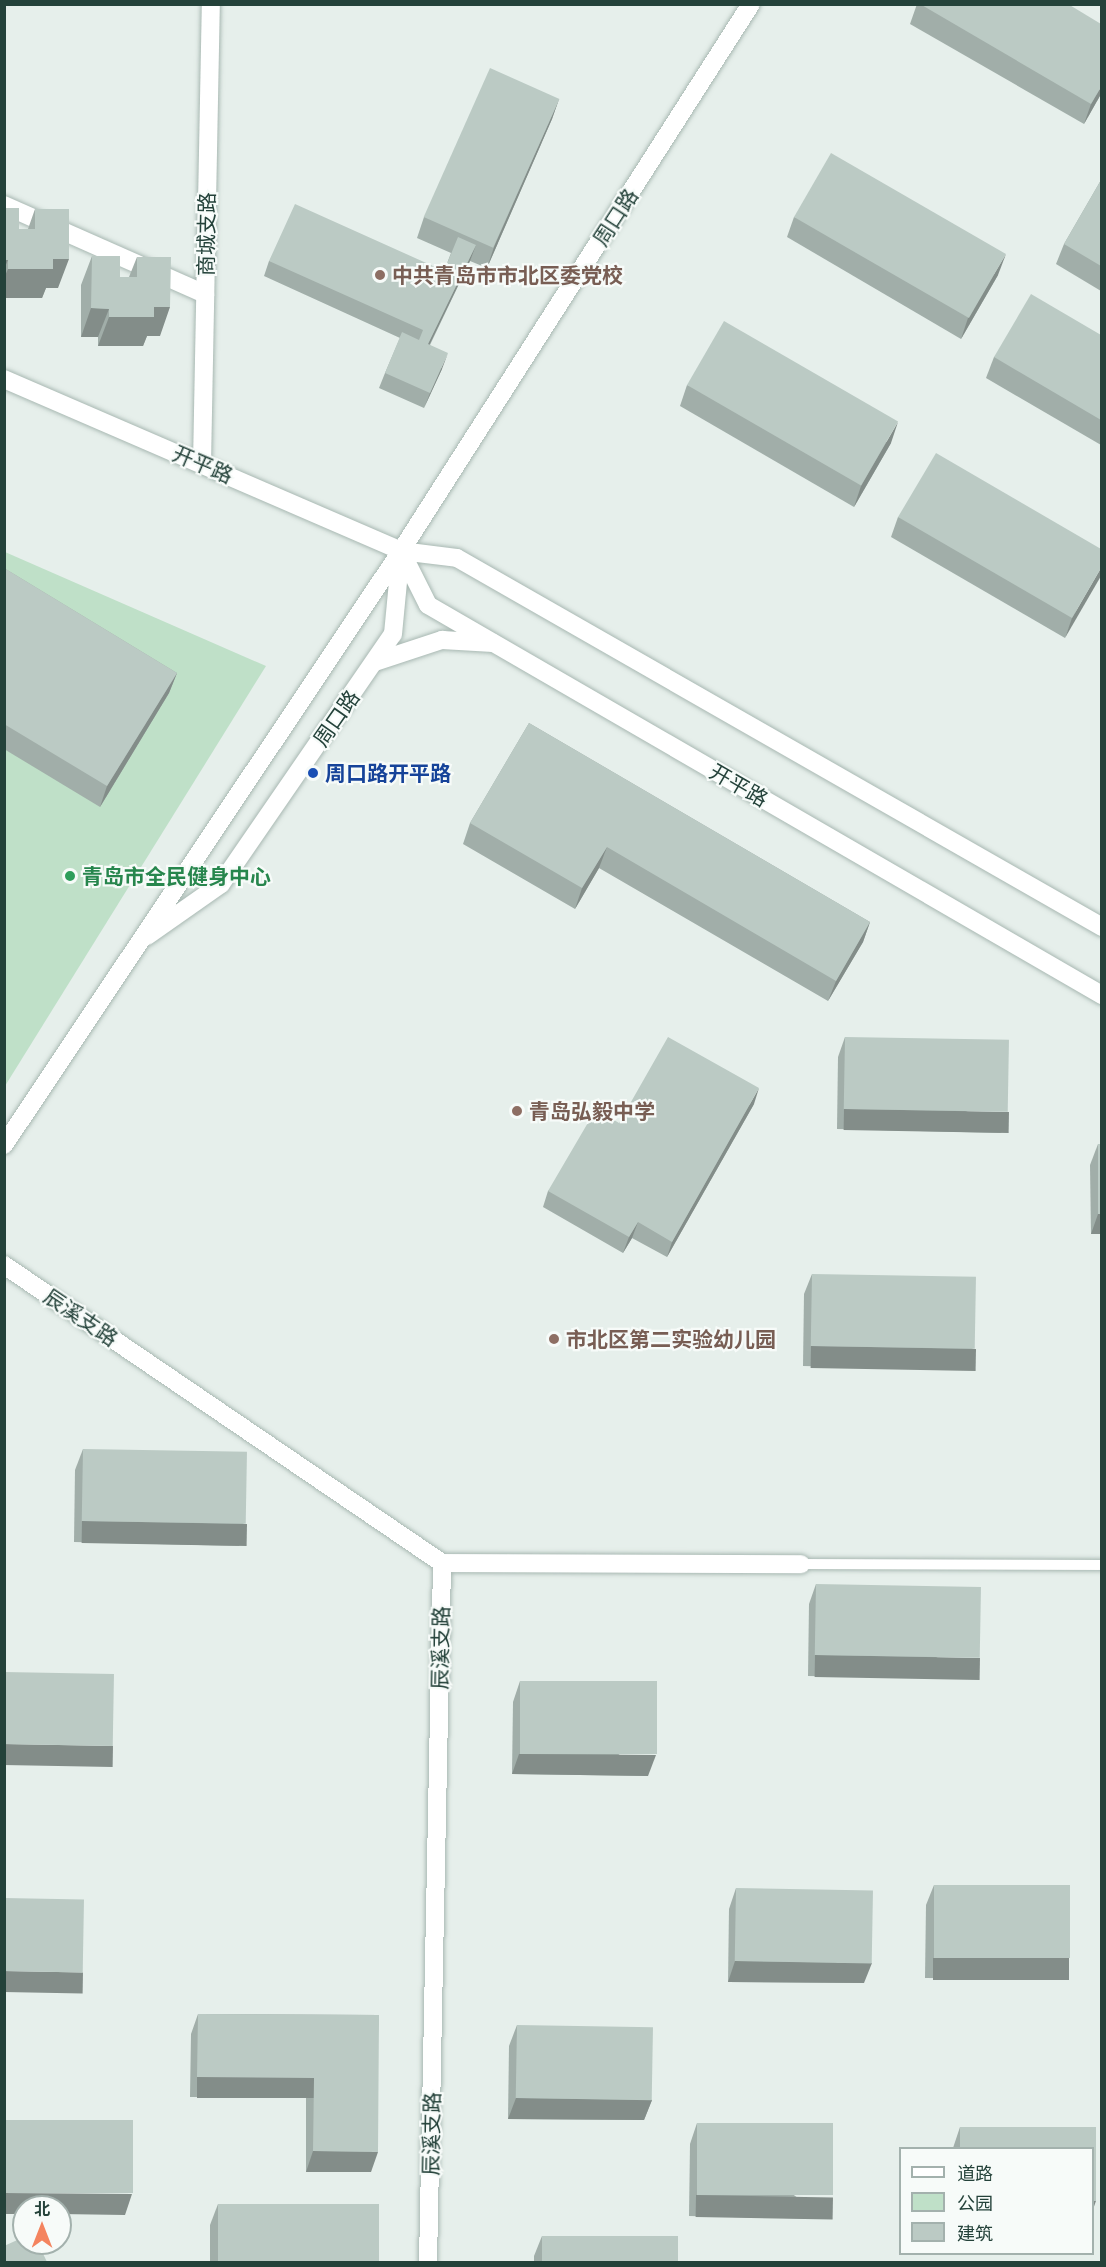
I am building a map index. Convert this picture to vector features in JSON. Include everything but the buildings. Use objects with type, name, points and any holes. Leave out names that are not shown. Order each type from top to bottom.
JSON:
[{"type":"street","name":"商城支路","points":[[202,464],[211,4]]},
{"type":"street","name":"周口路","points":[[4,1145],[147,936],[401,551],[751,4]]},
{"type":"street","points":[[4,205],[205,294]]},
{"type":"street","name":"开平路","points":[[4,379],[401,551],[457,558],[1101,927]]},
{"type":"street","name":"周口路","points":[[147,936],[221,884],[374,663],[393,634],[401,551]]},
{"type":"street","name":"开平路","points":[[401,551],[428,605],[1101,995]]},
{"type":"street","points":[[374,663],[442,640],[493,643]]},
{"type":"street","name":"辰溪支路","points":[[4,1265],[442,1563],[428,2262]]},
{"type":"street","points":[[442,1563],[801,1564]]},
{"type":"lane","points":[[801,1564],[1101,1565]]},
{"type":"green space","name":"青岛市全民健身中心","points":[[5,552],[266,666],[5,1086]]},
{"type":"place","name":"中共青岛市市北区委党校","points":[[380,275]]},
{"type":"place","name":"周口路开平路","points":[[313,773]]},
{"type":"place","name":"青岛市全民健身中心","points":[[70,876]]},
{"type":"place","name":"青岛弘毅中学","points":[[517,1111]]},
{"type":"place","name":"市北区第二实验幼儿园","points":[[554,1339]]}]
